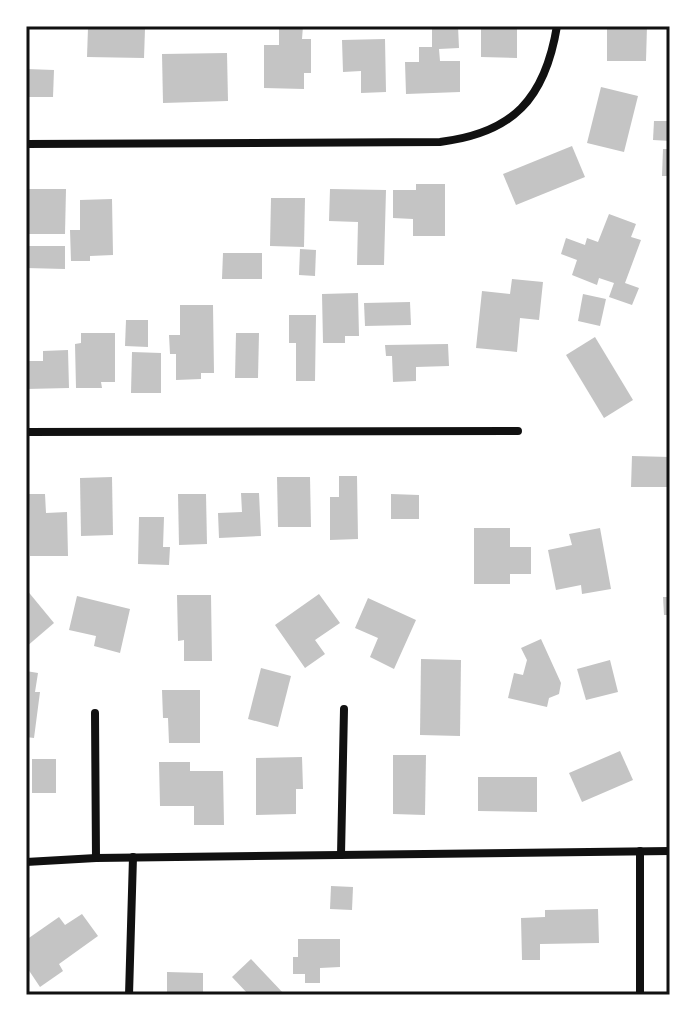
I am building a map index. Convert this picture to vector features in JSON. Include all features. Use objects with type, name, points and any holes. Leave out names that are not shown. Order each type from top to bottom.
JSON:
[{"type":"street","points":[[26,144],[440,142],[469,138],[511,119],[529,100],[550,57],[557,26]]},
{"type":"street","points":[[26,432],[518,431]]},
{"type":"street","points":[[341,855],[344,709]]},
{"type":"street","points":[[95,713],[96,858]]},
{"type":"street","points":[[640,851],[640,995]]},
{"type":"street","points":[[26,862],[133,857],[670,851]]},
{"type":"street","points":[[129,995],[133,857]]},
{"type":"building","points":[[279,26],[303,26],[302,39],[311,39],[311,73],[304,73],[304,89],[264,88],[264,45],[279,45]]},
{"type":"building","points":[[432,26],[458,26],[459,48],[439,49],[440,61],[460,61],[460,92],[406,94],[405,62],[419,62],[419,47],[432,47]]},
{"type":"building","points":[[481,26],[517,26],[517,58],[481,57]]},
{"type":"building","points":[[607,26],[647,26],[646,61],[607,61]]},
{"type":"building","points":[[88,28],[145,29],[144,58],[87,57]]},
{"type":"building","points":[[385,39],[386,92],[361,93],[361,71],[343,72],[342,40]]},
{"type":"building","points":[[227,53],[228,101],[163,103],[162,54]]},
{"type":"building","points":[[26,69],[54,70],[53,97],[26,97]]},
{"type":"building","points":[[601,87],[638,96],[624,152],[587,143]]},
{"type":"building","points":[[654,121],[670,121],[670,141],[653,140]]},
{"type":"building","points":[[572,146],[585,177],[516,205],[503,174]]},
{"type":"building","points":[[663,149],[670,149],[670,176],[662,176]]},
{"type":"building","points":[[416,184],[445,184],[445,236],[413,236],[413,219],[393,218],[393,190],[416,190]]},
{"type":"building","points":[[26,189],[66,189],[65,234],[26,234]]},
{"type":"building","points":[[330,189],[386,190],[384,265],[357,265],[358,222],[329,221]]},
{"type":"building","points":[[271,198],[305,198],[304,247],[270,246]]},
{"type":"building","points":[[112,199],[113,255],[90,256],[90,261],[71,261],[70,230],[80,230],[80,200]]},
{"type":"building","points":[[609,214],[636,224],[631,237],[641,240],[625,283],[639,288],[632,305],[609,297],[614,283],[599,278],[597,285],[572,275],[577,260],[561,254],[566,238],[585,245],[587,238],[598,242]]},
{"type":"building","points":[[26,246],[65,246],[65,269],[26,268]]},
{"type":"building","points":[[300,249],[316,250],[315,276],[299,275]]},
{"type":"building","points":[[223,253],[262,253],[262,279],[222,279]]},
{"type":"building","points":[[512,279],[543,282],[539,320],[520,318],[517,352],[476,348],[482,291],[510,294]]},
{"type":"building","points":[[358,293],[359,336],[345,336],[345,343],[323,343],[322,294]]},
{"type":"building","points":[[583,294],[606,299],[600,326],[578,321]]},
{"type":"building","points":[[410,302],[411,325],[365,326],[364,303]]},
{"type":"building","points":[[180,305],[213,305],[214,373],[201,373],[201,379],[176,380],[176,354],[170,354],[169,335],[180,335]]},
{"type":"building","points":[[289,315],[316,315],[315,381],[296,381],[296,343],[289,343]]},
{"type":"building","points":[[126,320],[148,320],[148,347],[125,346]]},
{"type":"building","points":[[81,333],[115,333],[115,382],[101,382],[102,388],[76,388],[75,344],[81,343]]},
{"type":"building","points":[[236,333],[259,333],[258,378],[235,378]]},
{"type":"building","points":[[595,337],[633,400],[604,418],[566,355]]},
{"type":"building","points":[[448,344],[449,366],[416,367],[416,381],[393,382],[392,356],[386,356],[385,345]]},
{"type":"building","points":[[68,350],[69,388],[26,389],[26,361],[43,361],[43,351]]},
{"type":"building","points":[[132,352],[161,353],[161,393],[131,393]]},
{"type":"building","points":[[632,456],[670,457],[670,487],[631,487]]},
{"type":"building","points":[[339,476],[357,476],[358,539],[330,540],[330,497],[339,497]]},
{"type":"building","points":[[112,477],[113,535],[81,536],[80,478]]},
{"type":"building","points":[[277,477],[310,477],[311,527],[278,527]]},
{"type":"building","points":[[241,493],[259,493],[261,536],[219,538],[218,513],[242,512]]},
{"type":"building","points":[[29,494],[45,494],[46,513],[67,512],[68,556],[30,556]]},
{"type":"building","points":[[178,494],[206,494],[207,544],[179,545]]},
{"type":"building","points":[[391,494],[419,495],[419,519],[391,519]]},
{"type":"building","points":[[139,517],[164,517],[163,547],[170,547],[169,565],[138,564]]},
{"type":"building","points":[[474,528],[510,528],[510,547],[531,547],[531,574],[510,574],[510,584],[474,584]]},
{"type":"building","points":[[600,528],[611,589],[582,594],[581,585],[556,590],[548,550],[572,545],[569,534]]},
{"type":"building","points":[[26,589],[54,623],[26,647]]},
{"type":"building","points":[[319,594],[340,623],[315,640],[325,654],[305,668],[275,625]]},
{"type":"building","points":[[177,595],[211,595],[212,661],[184,661],[184,640],[178,641]]},
{"type":"building","points":[[77,596],[130,609],[120,653],[94,646],[96,636],[69,630]]},
{"type":"building","points":[[663,597],[670,597],[670,615],[664,615]]},
{"type":"building","points":[[368,598],[416,620],[394,669],[370,657],[378,638],[355,628]]},
{"type":"building","points":[[541,639],[561,683],[559,694],[549,698],[547,707],[508,698],[514,673],[523,675],[527,660],[521,648]]},
{"type":"building","points":[[421,659],[461,660],[460,736],[420,735]]},
{"type":"building","points":[[610,660],[618,692],[586,700],[577,669]]},
{"type":"building","points":[[261,668],[291,676],[278,727],[248,719]]},
{"type":"building","points":[[26,671],[38,673],[35,692],[40,692],[34,738],[26,737]]},
{"type":"building","points":[[162,690],[200,690],[200,743],[169,743],[168,718],[163,718]]},
{"type":"building","points":[[620,751],[633,780],[582,802],[569,773]]},
{"type":"building","points":[[393,755],[426,755],[425,815],[393,814]]},
{"type":"building","points":[[302,757],[303,789],[296,789],[296,814],[256,815],[256,758]]},
{"type":"building","points":[[32,759],[56,759],[56,793],[32,793]]},
{"type":"building","points":[[159,762],[190,762],[190,771],[223,771],[224,825],[194,825],[194,806],[160,806]]},
{"type":"building","points":[[478,777],[537,777],[537,812],[478,811]]},
{"type":"building","points":[[331,886],[353,887],[352,910],[330,909]]},
{"type":"building","points":[[598,909],[599,943],[540,944],[540,960],[522,960],[521,918],[545,917],[545,910]]},
{"type":"building","points":[[82,914],[98,936],[59,964],[63,971],[40,987],[26,966],[26,940],[59,917],[65,925]]},
{"type":"building","points":[[298,939],[340,939],[340,967],[320,968],[320,983],[305,983],[305,974],[293,974],[293,957],[298,957]]},
{"type":"building","points":[[251,959],[285,995],[249,995],[232,977]]},
{"type":"building","points":[[167,972],[203,973],[203,995],[167,995]]}]
